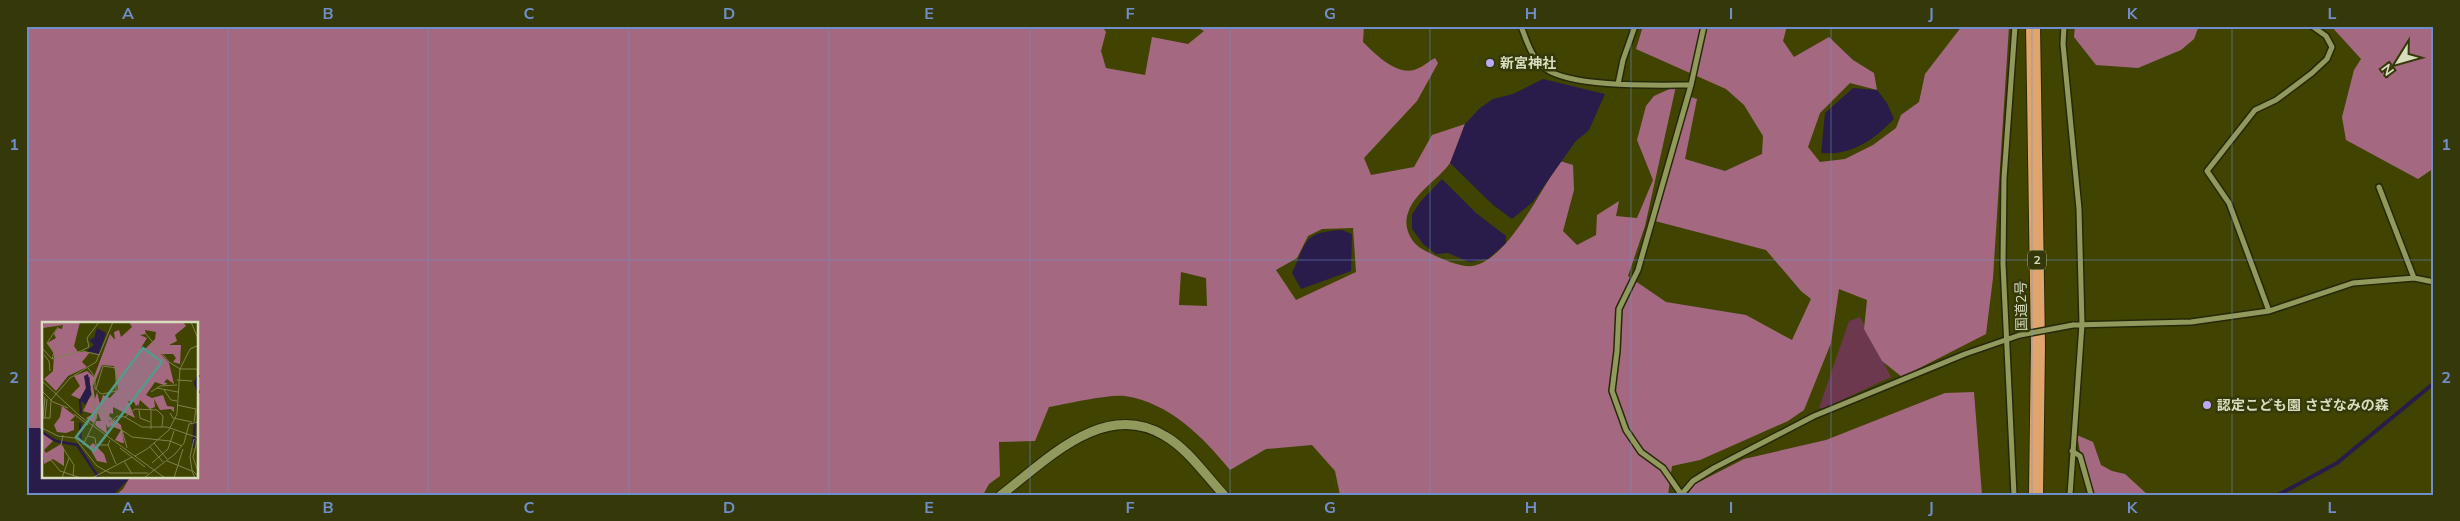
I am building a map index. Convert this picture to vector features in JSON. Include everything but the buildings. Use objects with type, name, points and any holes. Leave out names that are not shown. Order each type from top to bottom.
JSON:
[{"type":"highway","name":"国道2号","points":[[2033,26],[2038,346],[2036,495]]},
{"type":"street","points":[[1521,26],[1533,56],[1547,70],[1567,77],[1618,84],[1691,85]]},
{"type":"street","points":[[1618,84],[1623,60],[1635,26]]},
{"type":"street","points":[[1704,26],[1691,85],[1638,270],[1619,309],[1617,351],[1612,391],[1626,430],[1642,452],[1663,468],[1681,494],[1692,481],[1714,468],[1814,416],[2008,338],[2082,324],[2191,322],[2269,311],[2353,283],[2414,278],[2434,282]]},
{"type":"street","points":[[2014,495],[2003,264],[2004,178],[2015,26]]},
{"type":"street","points":[[2064,26],[2063,44],[2079,209],[2082,324],[2070,495]]},
{"type":"street","points":[[2269,311],[2229,203],[2207,171],[2255,110],[2276,100],[2327,59],[2332,47],[2326,36],[2312,26]]},
{"type":"street","points":[[2379,187],[2414,278]]},
{"type":"street","points":[[1001,495],[1088,432],[1108,425],[1128,423],[1147,427],[1166,436],[1224,495]]},
{"type":"street","points":[[2072,451],[2080,456],[2091,495]]},
{"type":"shaded area","points":[[26,26],[1102,26],[1106,32],[1101,51],[1106,68],[1145,75],[1152,37],[1188,44],[1204,31],[1194,26],[1364,26],[1363,42],[1393,67],[1407,71],[1414,70],[1435,58],[1438,63],[1417,101],[1364,158],[1371,175],[1414,167],[1432,135],[1465,124],[1457,149],[1450,163],[1421,193],[1408,213],[1407,228],[1411,238],[1422,249],[1439,258],[1460,265],[1472,266],[1485,261],[1498,252],[1522,222],[1560,161],[1573,165],[1574,190],[1563,231],[1577,245],[1596,235],[1597,215],[1619,201],[1616,216],[1637,218],[1653,180],[1637,140],[1646,106],[1654,96],[1676,86],[1645,226],[1628,276],[1666,302],[1746,315],[1792,340],[1811,299],[1801,291],[1766,250],[1655,221],[1691,97],[1697,99],[1685,159],[1725,171],[1762,154],[1763,136],[1744,105],[1726,89],[1636,49],[1643,26],[1787,26],[1783,41],[1794,57],[1829,37],[1853,60],[1874,73],[1877,90],[1850,83],[1820,113],[1808,147],[1820,162],[1845,159],[1873,145],[1896,128],[1901,115],[1919,102],[1925,74],[1962,26],[2009,26],[1993,278],[1986,334],[1902,377],[1882,361],[1864,329],[1867,300],[1839,289],[1831,343],[1804,410],[1788,421],[1700,460],[1672,466],[1668,495],[1340,495],[1335,471],[1312,445],[1266,449],[1230,470],[1197,434],[1171,414],[1141,400],[1118,396],[1049,407],[1035,441],[999,442],[1000,476],[989,484],[983,495],[116,495],[123,489],[129,478],[199,478],[199,322],[42,322],[42,430],[26,428]],"holes":[[[1353,228],[1356,272],[1296,300],[1276,270],[1297,258],[1308,236],[1322,229]],[[1181,272],[1206,278],[1207,306],[1179,305]]]},
{"type":"shaded area","points":[[2075,26],[2199,26],[2194,39],[2181,50],[2138,68],[2096,65],[2074,37]]},
{"type":"shaded area","points":[[2331,26],[2434,26],[2434,168],[2418,179],[2346,140],[2342,117],[2354,70],[2361,59]]},
{"type":"shaded area","points":[[1543,79],[1605,94],[1589,130],[1575,142],[1533,202],[1512,219],[1493,205],[1450,163],[1465,124],[1480,108],[1493,99],[1513,94]]},
{"type":"shaded area","points":[[1853,88],[1877,90],[1887,103],[1894,119],[1878,134],[1861,145],[1842,152],[1821,153],[1825,113]]},
{"type":"shaded area","points":[[1442,179],[1476,213],[1506,236],[1506,243],[1488,259],[1469,262],[1448,253],[1436,254],[1423,244],[1412,229],[1412,214],[1421,201]]},
{"type":"shaded area","points":[[1342,230],[1352,234],[1351,271],[1301,289],[1292,273],[1308,240],[1320,233]]},
{"type":"shaded area","points":[[1860,317],[1891,377],[1825,408],[1819,408],[1849,321]]},
{"type":"shaded area","points":[[1974,392],[1982,495],[1687,495],[1695,484],[1744,459],[1826,440],[1945,393]]},
{"type":"shaded area","points":[[26,428],[42,430],[42,478],[130,478],[113,495],[26,495]]},
{"type":"shaded area","points":[[2077,435],[2093,442],[2101,465],[2112,471],[2125,474],[2148,495],[2093,495],[2082,463]]},
{"type":"waterway","points":[[2278,495],[2337,463],[2434,383]]},
{"type":"place","name":"新宮神社","points":[[1490,63]]},
{"type":"place","name":"認定こども園 さざなみの森","points":[[2207,405]]}]
